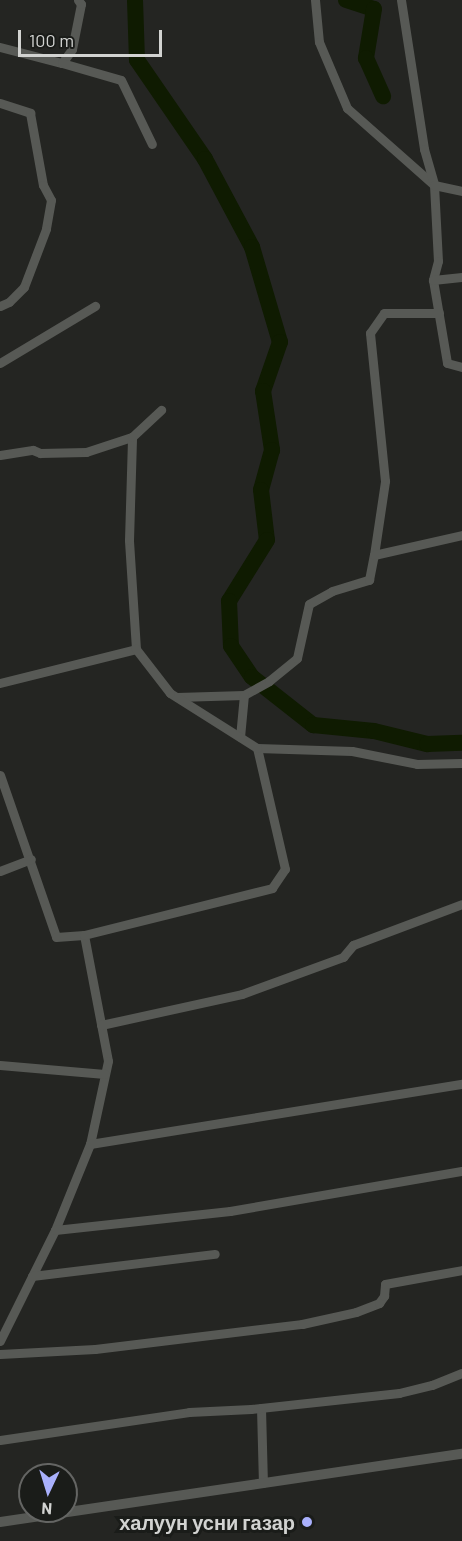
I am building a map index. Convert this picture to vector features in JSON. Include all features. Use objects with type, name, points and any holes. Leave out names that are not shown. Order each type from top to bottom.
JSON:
[{"type":"street","points":[[62,63],[72,49],[81,4],[78,0]]},
{"type":"street","points":[[315,0],[319,42],[347,108],[434,185],[462,191]]},
{"type":"street","points":[[401,0],[424,149],[434,185],[438,261],[433,279],[447,363],[462,367]]},
{"type":"street","points":[[0,47],[121,80],[153,144]]},
{"type":"street","points":[[0,103],[30,113],[43,186],[51,201],[46,229],[24,287],[9,302],[0,306]]},
{"type":"street","points":[[433,279],[462,277]]},
{"type":"street","points":[[0,363],[95,306]]},
{"type":"street","points":[[177,697],[244,695],[269,681],[297,658],[309,604],[332,591],[369,580],[385,481],[370,333],[384,313],[439,313]]},
{"type":"street","points":[[0,455],[33,450],[40,453],[86,452],[132,437],[161,410]]},
{"type":"street","points":[[132,437],[129,540],[136,649],[170,693],[257,748],[352,751],[417,765],[462,763]]},
{"type":"street","points":[[374,555],[462,535]]},
{"type":"street","points":[[0,683],[136,649]]},
{"type":"street","points":[[240,737],[244,695]]},
{"type":"street","points":[[0,775],[31,859],[56,937],[84,935],[272,888],[285,869],[257,748]]},
{"type":"street","points":[[0,872],[31,859]]},
{"type":"street","points":[[101,1025],[242,994],[343,957],[353,945],[462,904]]},
{"type":"street","points":[[0,1341],[56,1230],[90,1144],[108,1061],[84,935]]},
{"type":"street","points":[[0,1065],[105,1074]]},
{"type":"street","points":[[90,1144],[462,1084]]},
{"type":"street","points":[[56,1230],[230,1211],[462,1171]]},
{"type":"street","points":[[32,1276],[215,1254]]},
{"type":"street","points":[[0,1354],[95,1349],[302,1324],[379,1303],[384,1296],[385,1284],[462,1270]]},
{"type":"street","points":[[0,1440],[189,1412],[261,1408],[399,1393],[462,1373]]},
{"type":"street","points":[[261,1408],[263,1483]]},
{"type":"street","points":[[0,1522],[462,1455]]},
{"type":"waterway","points":[[135,0],[137,60],[205,159],[252,247],[280,342],[263,391],[272,450],[261,490],[267,540],[229,601],[231,646],[252,677],[313,725],[374,731],[427,744],[462,743]]},
{"type":"waterway","points":[[346,0],[374,9],[366,58],[383,96]]},
{"type":"place","name":"халуун усни газар","points":[[307,1522]]}]
